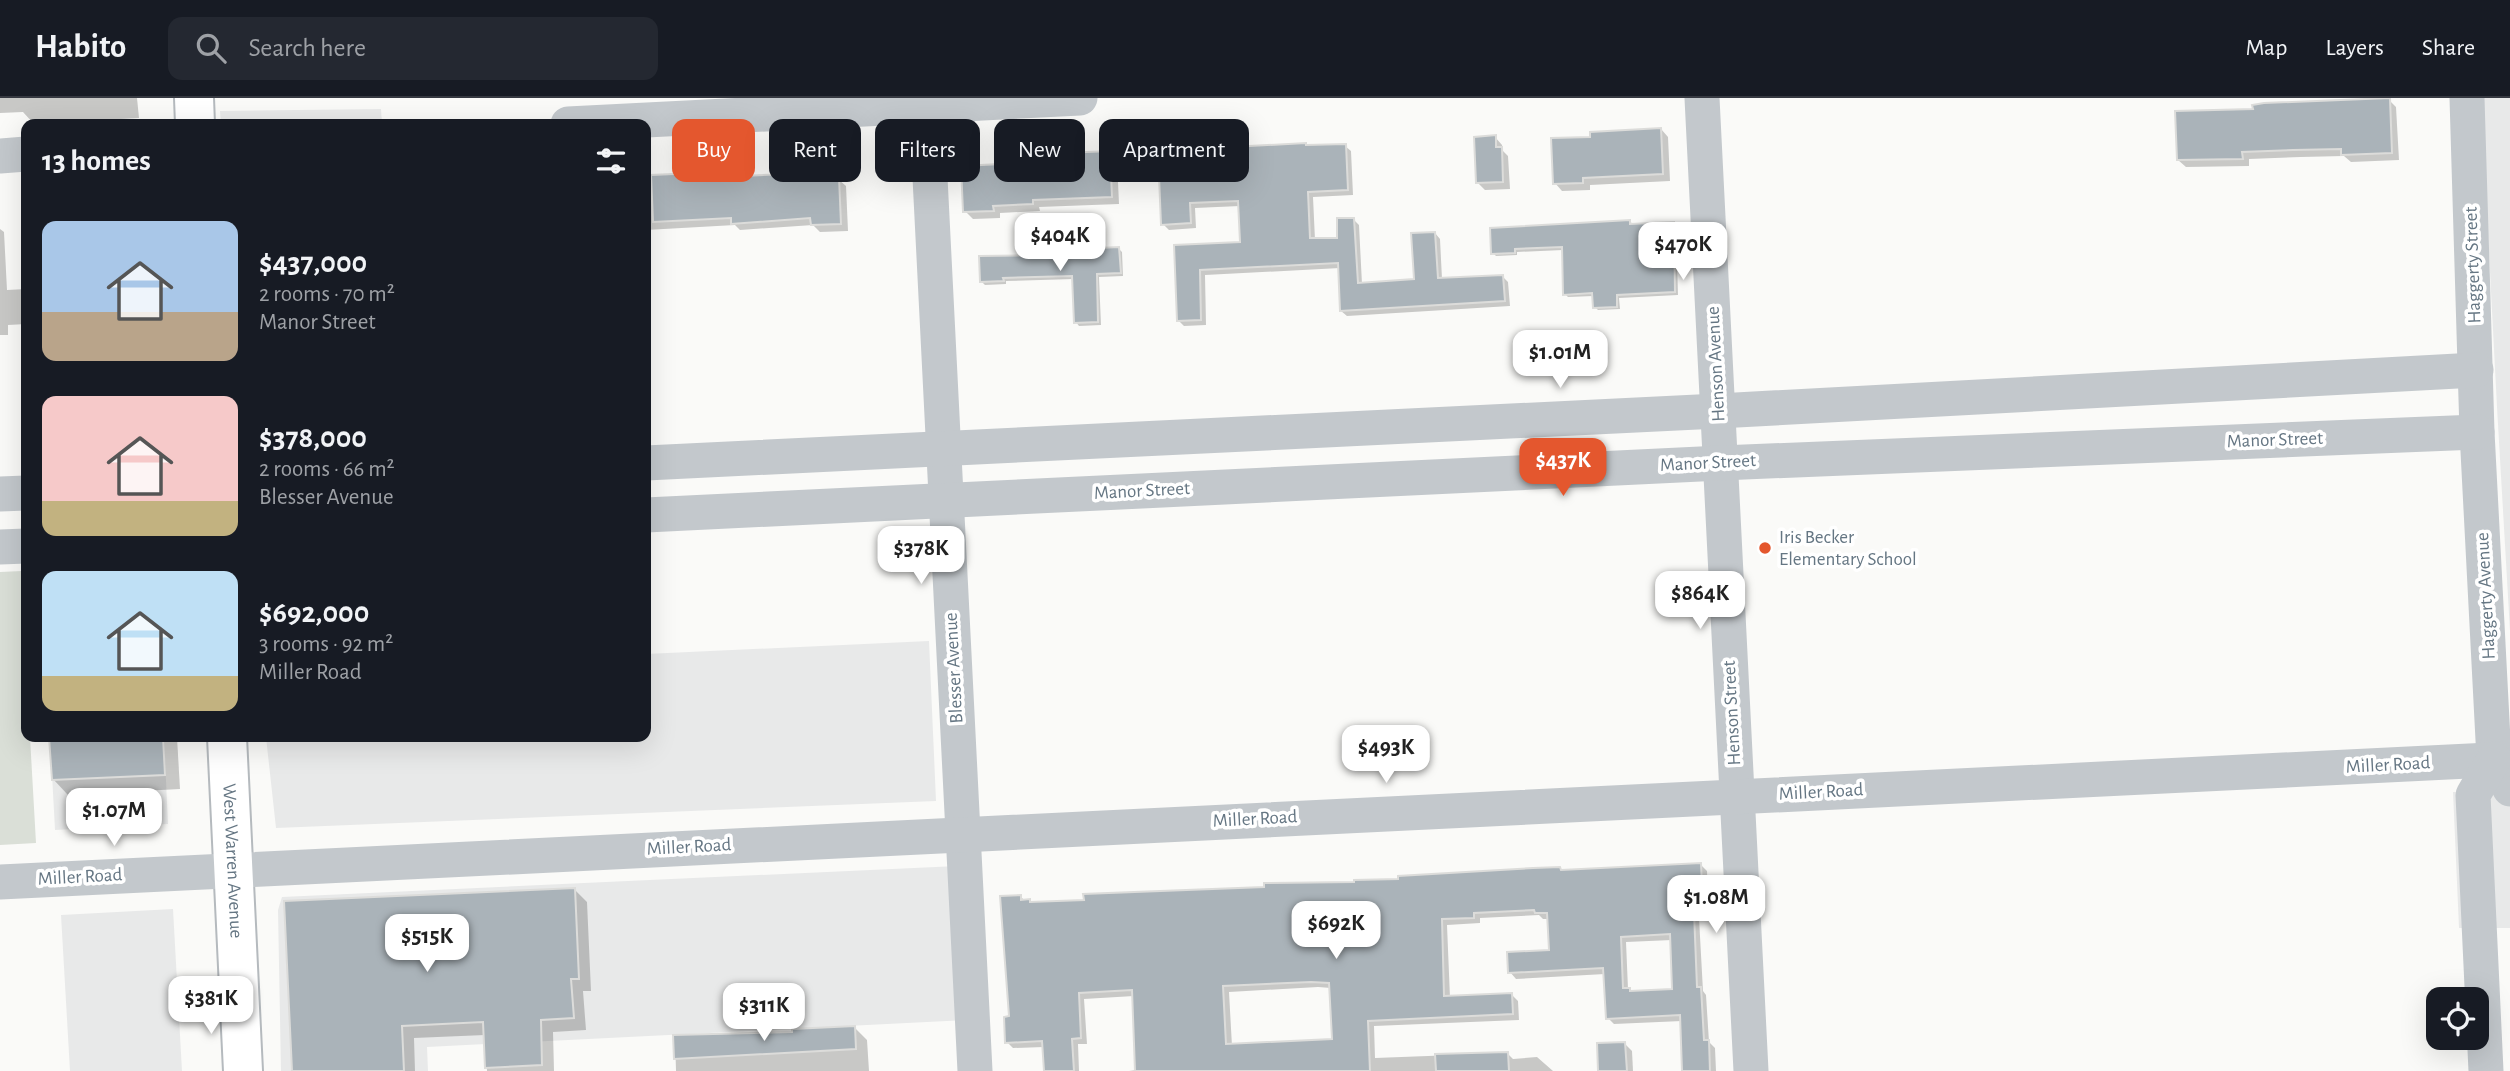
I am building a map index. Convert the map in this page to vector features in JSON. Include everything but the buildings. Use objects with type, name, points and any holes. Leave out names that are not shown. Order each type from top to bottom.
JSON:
[{"type":"main road","points":[[194,98],[195,119]]},
{"type":"main road","name":"West Warren Avenue","points":[[227,742],[243,1071]]},
{"type":"street","points":[[649,119],[926,102],[1080,98]]},
{"type":"street","name":"Henson Avenue","points":[[1702,98],[1721,463]]},
{"type":"street","name":"Haggerty Street","points":[[2468,98],[2477,432]]},
{"type":"street","name":"Blesser Avenue","points":[[926,102],[975,1071]]},
{"type":"street","points":[[0,156],[21,154]]},
{"type":"street","points":[[651,463],[1718,411],[2476,370]]},
{"type":"street","name":"Manor Street","points":[[651,515],[1721,463],[2477,432]]},
{"type":"street","name":"Haggerty Avenue","points":[[2477,432],[2505,769]]},
{"type":"street","name":"Henson Street","points":[[1721,463],[1737,796]]},
{"type":"street","points":[[0,494],[21,493]]},
{"type":"street","points":[[0,547],[21,546]]},
{"type":"street","points":[[2486,1071],[2494,919],[2473,795],[2505,769]]},
{"type":"street","name":"Miller Road","points":[[0,881],[1737,796],[2505,769]]},
{"type":"street","points":[[1737,796],[1751,1071]]},
{"type":"shaded area","points":[[2481,98],[2510,98],[2510,631],[2497,407]]},
{"type":"shaded area","points":[[381,109],[382,119],[221,119],[220,111]]},
{"type":"shaded area","points":[[21,571],[21,742],[30,742],[36,843],[0,845],[0,572]]},
{"type":"shaded area","points":[[929,641],[936,801],[276,828],[267,742],[651,742],[651,654]]},
{"type":"shaded area","points":[[50,742],[164,742],[168,824],[55,830]]},
{"type":"shaded area","points":[[2510,790],[2510,928],[2459,928],[2453,792]]},
{"type":"shaded area","points":[[979,865],[987,1019],[427,1047],[428,1071],[281,1071],[278,910],[282,897]]},
{"type":"shaded area","points":[[173,909],[182,1071],[70,1071],[61,915]]},
{"type":"place","name":"Iris Becker Elementary School","points":[[1765,548]]}]
